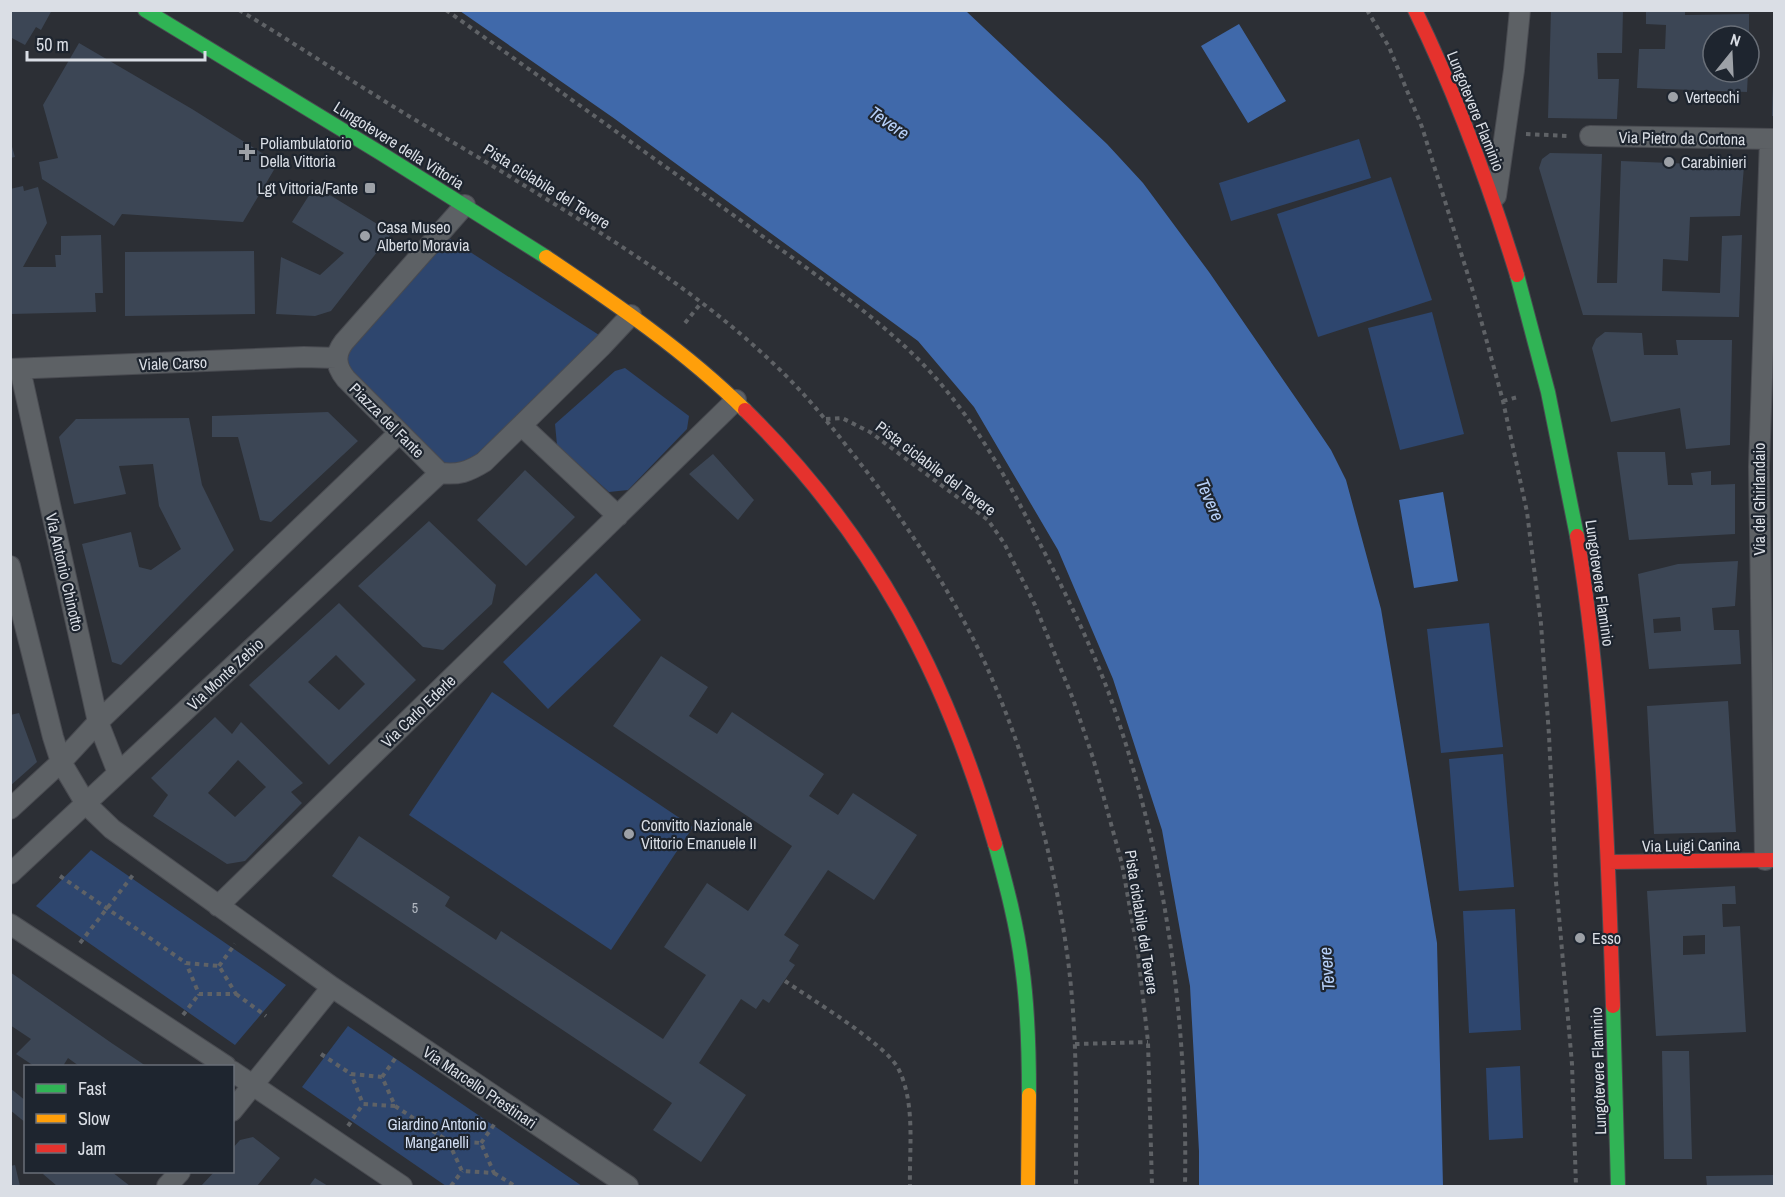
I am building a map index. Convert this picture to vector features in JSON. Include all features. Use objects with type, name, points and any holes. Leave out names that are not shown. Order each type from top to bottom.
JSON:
[{"type":"main road","name":"Lungotevere della Vittoria","points":[[145,10],[465,205],[631,315],[691,360],[736,400],[813,484],[884,583],[909,625],[969,762],[1001,861],[1021,962],[1029,1044],[1028,1186]]},
{"type":"main road","name":"Lungotevere Flaminio","points":[[1414,10],[1456,97],[1495,202],[1529,317],[1575,517],[1598,700],[1608,862],[1618,1186]]},
{"type":"main road","name":"Via Luigi Canina","points":[[1608,862],[1770,860]]},
{"type":"street","points":[[1495,202],[1520,10]]},
{"type":"street","name":"Via Pietro da Cortona","points":[[1590,136],[1772,139]]},
{"type":"street","name":"Via del Ghirlandaio","points":[[1770,860],[1759,467],[1772,139]]},
{"type":"street","points":[[336,358],[344,342],[465,205]]},
{"type":"street","points":[[440,473],[454,475],[471,470],[484,462],[631,315]]},
{"type":"street","name":"Viale Carso","points":[[15,369],[304,357],[336,358]]},
{"type":"street","name":"Piazza del Fante","points":[[336,358],[346,380],[440,473]]},
{"type":"street","name":"Via Antonio Chinotto","points":[[15,369],[98,722],[118,772]]},
{"type":"street","points":[[522,426],[618,516],[736,400]]},
{"type":"street","points":[[10,809],[399,433]]},
{"type":"street","name":"Via Monte Zebio","points":[[10,874],[440,473]]},
{"type":"street","name":"Via Carlo Ederle","points":[[218,906],[618,516]]},
{"type":"street","points":[[10,566],[53,737],[61,762],[86,804]]},
{"type":"street","name":"Via Marcello Prestinari","points":[[86,804],[112,830],[332,987],[628,1186]]},
{"type":"street","points":[[10,924],[224,1065]]},
{"type":"street","points":[[234,1109],[255,1086],[332,987]]},
{"type":"street","points":[[234,1072],[402,1186]]},
{"type":"street","points":[[167,1186],[179,1173]]},
{"type":"path","name":"Pista ciclabile del Tevere","points":[[239,10],[646,262],[753,345],[826,419],[842,418],[870,432],[988,520],[1004,543],[1035,605],[1073,699],[1113,825],[1129,897],[1148,1042],[1152,1186]]},
{"type":"path","points":[[446,10],[779,248],[878,323],[918,360],[958,406],[1004,473],[1077,618],[1107,690],[1144,814],[1164,902],[1178,1002],[1184,1073],[1185,1186]]},
{"type":"path","points":[[1367,10],[1389,47],[1422,127],[1475,298],[1503,401],[1527,512],[1540,624],[1556,882],[1572,1064],[1576,1186]]},
{"type":"path","points":[[1504,134],[1559,135]]},
{"type":"path","points":[[1503,401],[1518,397]]},
{"type":"path","points":[[80,943],[133,874]]},
{"type":"path","points":[[60,876],[186,963],[219,966]]},
{"type":"path","points":[[219,966],[235,944]]},
{"type":"path","points":[[186,963],[199,994]]},
{"type":"path","points":[[219,966],[236,994],[266,1016]]},
{"type":"path","points":[[784,981],[872,1041],[897,1067],[907,1100],[910,1133],[910,1186]]},
{"type":"path","points":[[199,994],[236,994]]},
{"type":"path","points":[[183,1015],[199,994]]},
{"type":"path","points":[[1076,1044],[1148,1042]]},
{"type":"path","points":[[321,1054],[351,1074],[382,1077]]},
{"type":"path","points":[[382,1077],[398,1054]]},
{"type":"path","points":[[351,1074],[363,1104]]},
{"type":"path","points":[[382,1077],[395,1106]]},
{"type":"path","points":[[363,1104],[395,1106],[448,1141],[481,1143]]},
{"type":"path","points":[[348,1126],[363,1104]]},
{"type":"path","points":[[481,1143],[496,1122]]},
{"type":"path","points":[[448,1141],[462,1171]]},
{"type":"path","points":[[481,1143],[494,1173]]},
{"type":"path","points":[[462,1171],[494,1173],[515,1186]]},
{"type":"path","points":[[451,1186],[462,1171]]},
{"type":"green space","points":[[1359,139],[1371,178],[1231,221],[1219,183]]},
{"type":"green space","points":[[1391,177],[1432,300],[1318,337],[1277,214]]},
{"type":"green space","points":[[450,239],[599,335],[467,464],[443,467],[344,366],[344,351]]},
{"type":"green space","points":[[1432,312],[1464,434],[1400,450],[1368,328]]},
{"type":"green space","points":[[625,368],[689,416],[687,429],[628,490],[609,492],[557,445],[555,424],[615,371]]},
{"type":"green space","points":[[596,573],[641,620],[548,709],[503,662]]},
{"type":"green space","points":[[1489,623],[1503,747],[1441,753],[1427,629]]},
{"type":"green space","points":[[492,692],[693,827],[611,950],[409,815]]},
{"type":"green space","points":[[1503,754],[1514,887],[1459,891],[1449,759]]},
{"type":"green space","points":[[91,850],[286,985],[235,1045],[36,906]]},
{"type":"green space","points":[[1515,909],[1521,1030],[1469,1033],[1463,911]]},
{"type":"green space","name":"Giardino Antonio Manganelli","points":[[348,1026],[582,1186],[446,1186],[302,1087]]},
{"type":"green space","points":[[1520,1066],[1523,1138],[1489,1140],[1486,1068]]},
{"type":"water","name":"Tevere","points":[[460,11],[966,11],[1107,144],[1143,183],[1209,272],[1306,413],[1331,450],[1346,480],[1381,609],[1437,943],[1443,1186],[1199,1186],[1190,986],[1162,830],[1113,679],[1058,550],[974,407],[918,341],[615,119]]},
{"type":"water","points":[[1239,24],[1286,101],[1248,123],[1201,46]]},
{"type":"water","points":[[1443,492],[1458,581],[1414,588],[1399,500]]},
{"type":"building","points":[[10,10],[52,10],[41,30],[36,27],[25,45],[10,37]]},
{"type":"building","points":[[1551,10],[1623,10],[1622,53],[1597,53],[1598,79],[1619,79],[1617,119],[1548,118]]},
{"type":"building","points":[[1646,10],[1685,10],[1685,15],[1749,14],[1749,24],[1701,24],[1701,84],[1747,84],[1747,92],[1637,88],[1639,49],[1665,49],[1666,25],[1646,24]]},
{"type":"building","points":[[79,43],[192,109],[278,163],[243,222],[122,214],[114,226],[42,179],[39,162],[58,158],[43,105]]},
{"type":"building","points":[[1773,85],[1774,116],[1772,116]]},
{"type":"building","points":[[10,140],[15,157],[10,158]]},
{"type":"building","points":[[1550,153],[1602,154],[1597,283],[1617,283],[1621,161],[1744,166],[1740,216],[1690,217],[1688,261],[1663,259],[1662,291],[1720,293],[1722,236],[1742,235],[1739,317],[1583,315],[1539,168],[1542,159]]},
{"type":"building","points":[[23,186],[24,191],[38,187],[47,223],[23,267],[56,267],[55,255],[61,255],[61,236],[101,235],[103,293],[95,293],[96,312],[10,314],[10,189]]},
{"type":"building","points":[[315,186],[392,233],[331,311],[315,316],[276,314],[281,257],[320,275],[344,253],[292,222]]},
{"type":"building","points":[[254,251],[255,314],[125,316],[125,252]]},
{"type":"building","points":[[1605,332],[1642,333],[1644,355],[1678,355],[1676,340],[1732,340],[1730,445],[1686,449],[1680,408],[1611,422],[1592,348],[1596,339]]},
{"type":"building","points":[[328,412],[358,441],[271,522],[260,520],[238,437],[212,437],[212,416]]},
{"type":"building","points":[[189,418],[202,485],[234,550],[121,665],[112,662],[82,544],[131,532],[139,567],[151,570],[181,549],[159,506],[153,464],[119,466],[126,494],[74,504],[59,437],[76,419]]},
{"type":"building","points":[[1617,452],[1665,452],[1668,485],[1693,485],[1691,473],[1711,471],[1711,485],[1735,484],[1735,534],[1629,540]]},
{"type":"building","points":[[713,454],[754,500],[738,520],[689,474]]},
{"type":"building","points":[[525,470],[575,517],[526,566],[477,520]]},
{"type":"building","points":[[429,521],[496,585],[492,604],[443,650],[423,647],[358,586]]},
{"type":"building","points":[[1738,561],[1735,606],[1712,608],[1714,630],[1739,630],[1741,664],[1649,669],[1638,574],[1678,564]],"holes":[[[1680,617],[1681,631],[1654,633],[1653,619]]]},
{"type":"building","points":[[339,603],[416,680],[329,765],[249,685]],"holes":[[[336,655],[365,684],[339,710],[308,682]]]},
{"type":"building","name":"Convitto Nazionale Vittorio Emanuele II","points":[[661,656],[708,687],[689,716],[717,734],[732,712],[824,774],[809,796],[838,815],[853,793],[917,835],[874,900],[828,870],[784,935],[799,945],[789,961],[795,965],[769,1003],[763,999],[756,1009],[741,999],[699,1063],[746,1095],[701,1162],[653,1130],[672,1103],[332,876],[359,836],[450,897],[445,906],[496,940],[501,931],[663,1039],[706,975],[664,947],[707,883],[748,911],[792,846],[613,726]]},
{"type":"building","points":[[1728,701],[1736,832],[1654,834],[1647,706]]},
{"type":"building","points":[[19,713],[37,762],[10,786],[10,715]]},
{"type":"building","points":[[215,717],[232,734],[241,722],[303,783],[291,792],[302,803],[245,861],[227,864],[153,816],[168,795],[151,778]],"holes":[[[238,760],[266,787],[235,817],[208,793]]]},
{"type":"building","points":[[1735,886],[1736,904],[1722,904],[1723,927],[1740,926],[1746,1032],[1656,1036],[1647,891]],"holes":[[[1705,935],[1705,954],[1683,955],[1683,936]]]},
{"type":"building","points":[[10,972],[144,1065],[78,1065],[68,1058],[64,1065],[32,1065],[16,1054],[31,1039],[10,1025]]},
{"type":"building","points":[[1662,1051],[1689,1051],[1692,1159],[1664,1159]]},
{"type":"building","points":[[10,1088],[24,1099],[24,1121],[10,1110]]},
{"type":"building","points":[[253,1137],[280,1158],[257,1186],[201,1186],[213,1173],[234,1173],[234,1147],[240,1140]]},
{"type":"building","points":[[15,1165],[20,1186],[10,1186],[10,1166]]},
{"type":"building","points":[[113,1173],[130,1186],[57,1186],[43,1174]]},
{"type":"building","points":[[1774,1175],[1774,1186],[1707,1186],[1706,1176]]},
{"type":"building","points":[[315,1178],[328,1186],[309,1186]]},
{"type":"traffic: fast","points":[[145,10],[546,257]]},
{"type":"traffic: fast","points":[[1517,275],[1548,392],[1577,536]]},
{"type":"traffic: fast","points":[[995,844],[1020,951],[1026,998],[1029,1095]]},
{"type":"traffic: fast","points":[[1613,1006],[1618,1186]]},
{"type":"traffic: slow","points":[[546,257],[674,348],[745,410]]},
{"type":"traffic: slow","points":[[1028,1186],[1029,1095]]},
{"type":"traffic: jam","points":[[1415,10],[1445,75],[1471,141],[1517,275]]},
{"type":"traffic: jam","points":[[745,410],[790,458],[831,507],[867,558],[899,610],[928,665],[953,722],[995,844]]},
{"type":"traffic: jam","points":[[1577,536],[1593,653],[1603,770],[1613,1006]]},
{"type":"traffic: jam","points":[[1608,862],[1774,860]]},
{"type":"place","name":"Vertecchi","points":[[1673,97]]},
{"type":"place","name":"Poliambulatorio Della Vittoria","points":[[247,152]]},
{"type":"place","name":"Carabinieri","points":[[1669,162]]},
{"type":"place","name":"Lgt Vittoria/Fante","points":[[370,188]]},
{"type":"place","name":"Casa Museo Alberto Moravia","points":[[365,236]]},
{"type":"place","name":"Convitto Nazionale Vittorio Emanuele II","points":[[629,834]]},
{"type":"place","name":"Esso","points":[[1580,938]]}]
